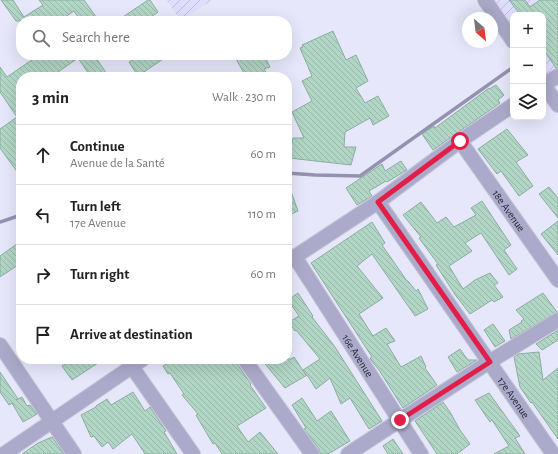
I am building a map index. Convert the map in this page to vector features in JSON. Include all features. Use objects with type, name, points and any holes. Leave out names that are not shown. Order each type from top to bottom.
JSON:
[{"type":"street","points":[[485,0],[510,37]]},
{"type":"street","points":[[545,84],[558,76]]},
{"type":"street","points":[[546,89],[558,105]]},
{"type":"street","points":[[292,259],[378,202],[460,141],[510,107]]},
{"type":"street","name":"18e Avenue","points":[[460,141],[558,280]]},
{"type":"street","name":"17e Avenue","points":[[378,202],[553,454]]},
{"type":"street","name":"16e Avenue","points":[[292,261],[422,454]]},
{"type":"street","points":[[348,454],[558,320]]},
{"type":"street","points":[[0,345],[74,454]]},
{"type":"street","points":[[4,454],[137,364]]},
{"type":"street","points":[[139,364],[193,454]]},
{"type":"street","points":[[248,364],[312,454]]},
{"type":"shaded area","points":[[166,0],[212,0],[188,16],[177,16]]},
{"type":"shaded area","points":[[485,0],[558,0],[558,80],[546,82],[546,12],[510,12],[510,36],[498,19],[498,12],[493,12]]},
{"type":"building","points":[[1,0],[13,0],[23,16],[16,16],[16,21]]},
{"type":"building","points":[[39,0],[84,0],[95,16],[78,16],[74,11],[66,16],[26,16],[43,5]]},
{"type":"building","points":[[148,0],[150,0],[158,12],[152,16],[124,16]]},
{"type":"building","points":[[509,0],[525,0],[530,7],[540,0],[558,0],[558,68],[556,68],[546,53],[546,12],[518,12]]},
{"type":"building","points":[[333,31],[346,60],[356,55],[368,81],[356,88],[365,103],[378,96],[389,116],[373,125],[370,118],[345,132],[344,147],[356,147],[351,165],[292,158],[293,138],[304,138],[292,112],[312,101],[302,81],[312,76],[300,48],[303,47],[302,45]]},
{"type":"building","points":[[32,60],[75,60],[58,72],[16,72],[16,116],[0,92],[0,67],[7,77]]},
{"type":"building","points":[[79,60],[97,60],[106,72],[88,72]]},
{"type":"building","points":[[132,60],[162,60],[144,72],[135,72],[129,62]]},
{"type":"building","points":[[237,60],[266,60],[270,67],[264,69],[266,72],[243,72]]},
{"type":"building","points":[[496,85],[504,95],[498,100],[500,103],[433,150],[422,134],[434,126],[435,128],[489,88]]},
{"type":"building","points":[[16,118],[16,170],[0,148],[0,129]]},
{"type":"building","points":[[507,129],[528,155],[516,162],[533,186],[519,196],[501,171],[497,174],[478,149]]},
{"type":"building","points":[[401,161],[407,170],[369,191],[372,196],[357,205],[346,188],[382,164],[385,171]]},
{"type":"building","points":[[549,187],[558,198],[558,218],[539,194]]},
{"type":"building","points":[[292,194],[298,211],[292,214]]},
{"type":"building","points":[[482,201],[511,245],[504,250],[517,269],[509,275],[481,233],[465,243],[472,251],[449,266],[463,289],[475,280],[490,273],[498,283],[494,285],[503,297],[494,302],[492,300],[470,314],[456,296],[436,265],[438,264],[419,238],[421,237],[403,215],[421,202],[437,223],[446,217],[454,227],[476,215],[471,208]]},
{"type":"building","points":[[558,221],[558,255],[541,234]]},
{"type":"building","points":[[372,222],[385,243],[382,245],[407,281],[416,291],[418,289],[428,309],[415,316],[372,254],[357,266],[383,298],[359,314],[373,336],[386,328],[395,341],[387,344],[401,367],[421,356],[426,367],[425,368],[437,385],[403,408],[371,360],[370,358],[372,357],[311,263]]},
{"type":"building","points":[[16,245],[16,266],[0,277],[0,256]]},
{"type":"building","points":[[298,293],[313,316],[312,317],[335,347],[382,421],[369,429],[350,398],[341,404],[330,378],[316,389],[307,375],[285,388],[265,364],[292,364],[292,358],[294,357],[306,375],[303,370],[320,359],[292,326],[292,320],[299,316],[292,306],[292,297]]},
{"type":"building","points":[[543,293],[557,312],[511,339],[509,330],[522,322],[521,321],[524,319],[516,310]]},
{"type":"building","points":[[493,324],[505,341],[495,347],[484,330]]},
{"type":"building","points":[[558,330],[558,340],[542,350],[536,344]]},
{"type":"building","points":[[460,349],[468,360],[477,360],[457,372],[448,357]]},
{"type":"building","points":[[539,352],[543,380],[558,368],[558,439],[520,387],[514,357],[518,354]]},
{"type":"building","points":[[65,364],[96,364],[72,380],[62,366]]},
{"type":"building","points":[[166,364],[237,364],[266,408],[237,426],[248,442],[260,432],[278,454],[222,454],[215,443],[213,444],[196,415],[198,414],[182,395],[184,394],[170,373],[168,374],[163,366]]},
{"type":"building","points":[[0,372],[18,399],[22,397],[27,406],[30,405],[37,414],[23,422],[12,403],[9,405],[0,392]]},
{"type":"building","points":[[133,392],[145,411],[150,407],[166,431],[164,432],[177,454],[145,454],[132,434],[113,449],[108,442],[102,447],[94,436],[91,437],[81,415],[107,399],[111,405]]},
{"type":"building","points":[[489,393],[520,436],[515,438],[525,454],[494,454],[509,446],[492,420],[490,422],[475,400]]},
{"type":"building","points":[[302,398],[317,421],[331,411],[350,441],[328,454],[320,454],[319,449],[304,429],[306,428],[292,405]]},
{"type":"building","points":[[443,402],[470,444],[457,454],[437,454],[415,421]]},
{"type":"building","points":[[52,437],[64,454],[22,454],[38,443]]},
{"type":"building","points":[[393,439],[403,454],[388,454],[383,446]]},
{"type":"waterway","points":[[292,173],[360,176],[510,69]]},
{"type":"waterway","points":[[0,222],[16,217]]},
{"type":"route","points":[[400,420],[490,362],[378,202],[460,141]]}]
